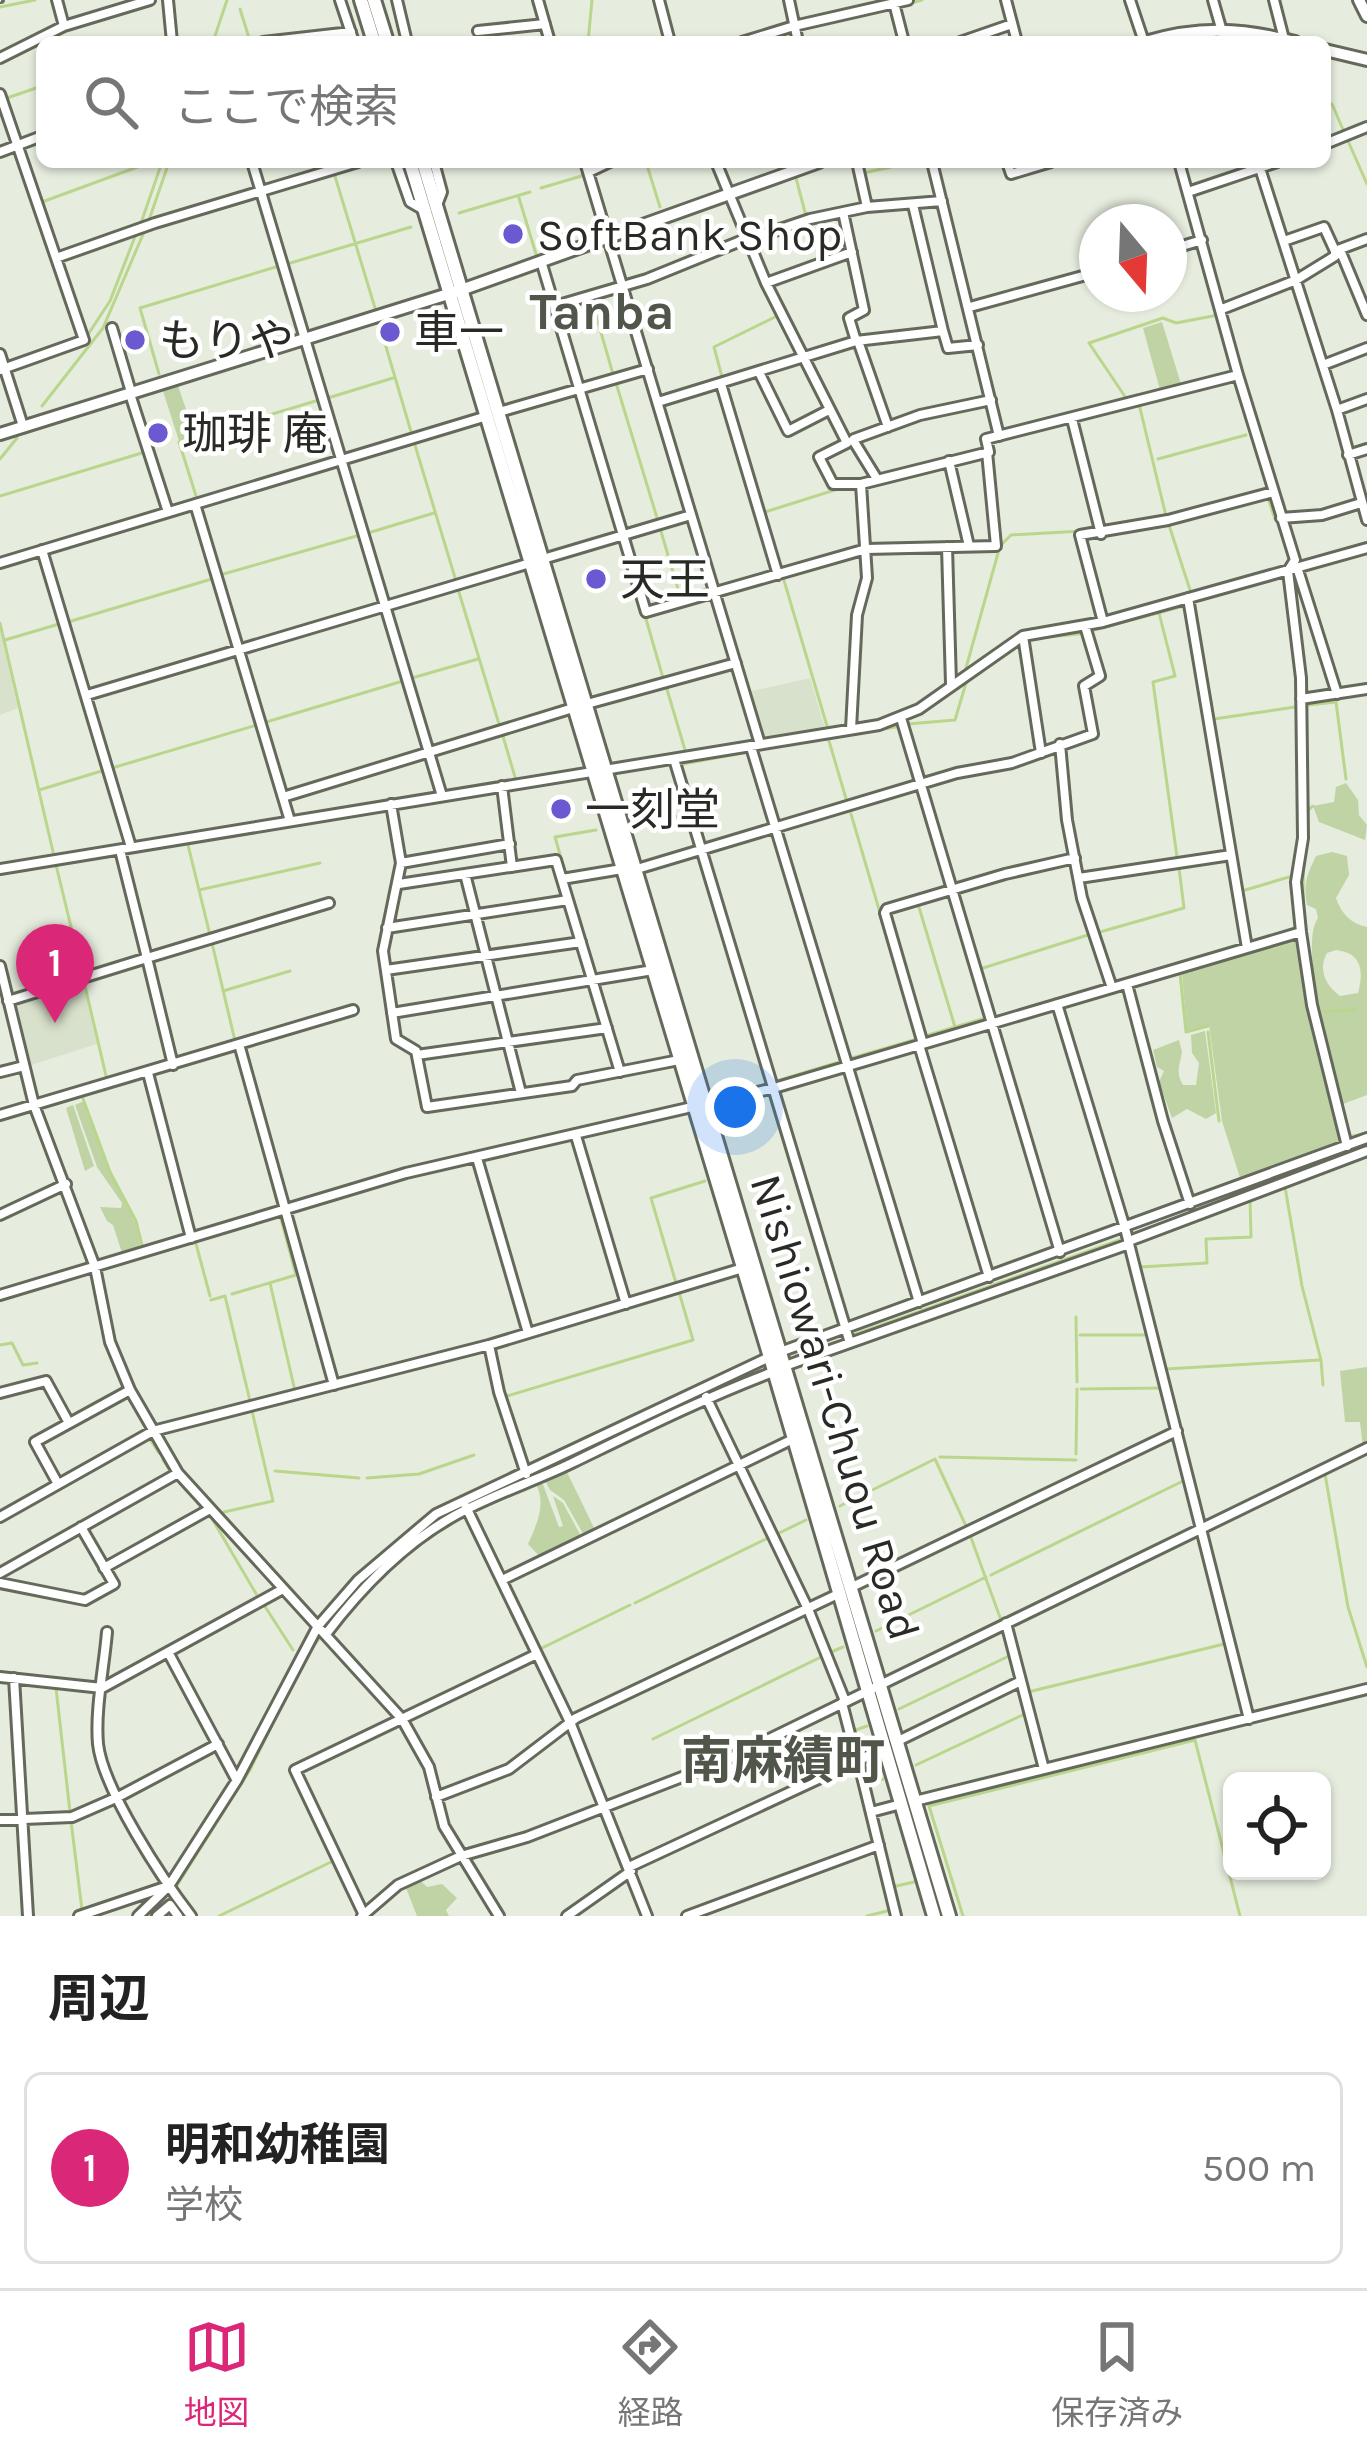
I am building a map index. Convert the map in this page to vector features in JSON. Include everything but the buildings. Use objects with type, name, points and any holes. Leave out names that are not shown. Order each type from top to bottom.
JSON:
[{"type":"main road","points":[[362,0],[372,36]]},
{"type":"main road","points":[[374,0],[385,36]]},
{"type":"main road","points":[[1359,0],[1366,13]]},
{"type":"main road","points":[[1165,36],[1221,28],[1263,36]]},
{"type":"main road","points":[[1331,51],[1367,60]]},
{"type":"main road","name":"Nishiowari-Chuou Road","points":[[413,168],[431,209],[456,291],[846,1590],[868,1690],[908,1803],[934,1916]]},
{"type":"main road","name":"Nishiowari-Chuou Road","points":[[424,168],[431,209]]},
{"type":"main road","points":[[0,434],[456,291],[802,168]]},
{"type":"main road","name":"Nishiowari-Chuou Road","points":[[630,869],[652,970],[679,1060],[701,1106],[743,1268],[777,1362],[794,1438],[881,1684],[891,1745]]},
{"type":"main road","name":"Nishiowari-Chuou Road","points":[[908,1803],[949,1916]]},
{"type":"street","points":[[57,0],[64,26]]},
{"type":"street","points":[[44,36],[150,0]]},
{"type":"street","points":[[168,0],[171,36]]},
{"type":"street","points":[[340,0],[352,36]]},
{"type":"street","points":[[397,0],[406,36]]},
{"type":"street","points":[[538,0],[548,36]]},
{"type":"street","points":[[659,0],[668,36]]},
{"type":"street","points":[[789,0],[796,36]]},
{"type":"street","points":[[762,36],[908,0]]},
{"type":"street","points":[[1006,0],[1015,36]]},
{"type":"street","points":[[1130,0],[1142,36]]},
{"type":"street","points":[[1213,0],[1223,36]]},
{"type":"street","points":[[1274,0],[1288,36]]},
{"type":"street","points":[[894,2],[902,36]]},
{"type":"street","points":[[478,31],[545,24]]},
{"type":"street","points":[[977,36],[1012,24]]},
{"type":"street","points":[[0,58],[36,40]]},
{"type":"street","points":[[0,94],[85,340],[3,369]]},
{"type":"street","points":[[1331,142],[1367,127]]},
{"type":"street","points":[[0,152],[36,138]]},
{"type":"street","points":[[254,168],[442,796]]},
{"type":"street","points":[[56,258],[339,168]]},
{"type":"street","points":[[398,168],[410,202],[431,209],[442,192],[436,168]]},
{"type":"street","points":[[587,168],[736,663],[776,827],[919,1302]]},
{"type":"street","points":[[719,168],[803,359],[829,410],[877,479]]},
{"type":"street","points":[[858,168],[867,207]]},
{"type":"street","points":[[934,168],[999,436]]},
{"type":"street","points":[[1181,168],[1293,566],[1337,694]]},
{"type":"street","points":[[1188,192],[1251,168]]},
{"type":"street","points":[[1260,168],[1367,520]]},
{"type":"street","points":[[555,306],[748,239],[843,212],[942,201]]},
{"type":"street","points":[[913,205],[948,348],[978,345]]},
{"type":"street","points":[[843,212],[864,310],[849,318],[888,427]]},
{"type":"street","points":[[1284,241],[1324,227],[1367,315]]},
{"type":"street","points":[[1222,309],[1296,280],[1338,250],[1367,239]]},
{"type":"street","points":[[1187,245],[1202,240]]},
{"type":"street","points":[[766,283],[852,252]]},
{"type":"street","points":[[541,261],[646,612],[866,549],[996,546],[986,440],[1238,375]]},
{"type":"street","points":[[970,307],[1079,277]]},
{"type":"street","points":[[112,328],[168,512]]},
{"type":"street","points":[[658,402],[857,341],[944,331]]},
{"type":"street","points":[[1323,364],[1367,348]]},
{"type":"street","points":[[0,354],[23,426]]},
{"type":"street","points":[[0,563],[648,369]]},
{"type":"street","points":[[758,372],[788,431],[829,410]]},
{"type":"street","points":[[721,384],[778,575]]},
{"type":"street","points":[[1337,410],[1367,399]]},
{"type":"street","points":[[987,452],[861,484],[833,484],[819,457],[920,415],[991,400]]},
{"type":"street","points":[[1072,419],[1101,534]]},
{"type":"street","points":[[1348,455],[1367,449]]},
{"type":"street","points":[[949,461],[969,546]]},
{"type":"street","points":[[851,729],[855,639],[865,593],[861,484]]},
{"type":"street","points":[[1103,622],[1079,535],[1101,534],[1273,492]]},
{"type":"street","points":[[1281,518],[1322,515],[1361,503]]},
{"type":"street","points":[[195,504],[290,821]]},
{"type":"street","points":[[87,695],[692,515]]},
{"type":"street","points":[[947,547],[951,686]]},
{"type":"street","points":[[0,869],[901,718],[1023,636],[1103,622],[1367,548]]},
{"type":"street","points":[[42,550],[87,695],[126,848],[173,1065]]},
{"type":"street","points":[[1293,566],[1301,699],[1303,838],[1296,882],[1300,932],[1312,1005],[1347,1146]]},
{"type":"street","points":[[1188,598],[1247,948]]},
{"type":"street","points":[[562,879],[630,869],[702,850],[1094,734],[1084,686],[1100,676],[1084,626]]},
{"type":"street","points":[[1023,636],[1041,753]]},
{"type":"street","points":[[283,798],[736,663]]},
{"type":"street","points":[[1301,699],[1367,689]]},
{"type":"street","points":[[901,718],[1060,1252]]},
{"type":"street","points":[[1060,744],[1067,820],[1079,878],[1112,988]]},
{"type":"street","points":[[674,759],[850,1343]]},
{"type":"street","points":[[502,786],[512,867]]},
{"type":"street","points":[[391,804],[401,862],[383,952],[397,1040],[416,1051],[427,1107],[572,1086],[577,1080],[679,1060]]},
{"type":"street","points":[[401,862],[510,844]]},
{"type":"street","points":[[1079,878],[1231,855]]},
{"type":"street","points":[[989,1277],[885,914],[887,909],[952,889],[1075,858]]},
{"type":"street","points":[[399,884],[556,860],[620,1072]]},
{"type":"street","points":[[465,874],[521,1093]]},
{"type":"street","points":[[387,928],[568,900]]},
{"type":"street","points":[[8,1001],[329,903]]},
{"type":"street","points":[[0,1295],[406,1172],[774,1088],[1300,932]]},
{"type":"street","points":[[386,970],[581,941]]},
{"type":"street","points":[[0,966],[34,1106],[95,1267],[110,1342],[130,1390],[178,1473],[402,1719],[428,1767],[444,1826],[499,1916]]},
{"type":"street","points":[[392,1013],[652,970]]},
{"type":"street","points":[[1127,984],[1190,1204]]},
{"type":"street","points":[[1058,1004],[1125,1228],[1249,1719]]},
{"type":"street","points":[[0,1115],[353,1010]]},
{"type":"street","points":[[417,1055],[607,1028]]},
{"type":"street","points":[[238,1044],[334,1385]]},
{"type":"street","points":[[0,1072],[24,1066]]},
{"type":"street","points":[[148,1073],[191,1238]]},
{"type":"street","points":[[576,1136],[626,1304]]},
{"type":"street","points":[[138,1916],[170,1886],[237,1780],[318,1626],[392,1548],[436,1514],[526,1486],[845,1328],[1367,1138]]},
{"type":"street","points":[[326,1634],[398,1555],[466,1505],[697,1388],[850,1343],[1367,1151]]},
{"type":"street","points":[[477,1158],[528,1333]]},
{"type":"street","points":[[0,1215],[66,1184]]},
{"type":"street","points":[[0,1517],[153,1431],[489,1345],[743,1268]]},
{"type":"street","points":[[489,1345],[505,1414],[526,1474]]},
{"type":"street","points":[[0,1393],[46,1382],[69,1423]]},
{"type":"street","points":[[58,1484],[34,1442],[130,1390]]},
{"type":"street","points":[[706,1397],[808,1609],[844,1702],[896,1916]]},
{"type":"street","points":[[436,1797],[509,1769],[570,1722],[1178,1430]]},
{"type":"street","points":[[502,1580],[794,1438]]},
{"type":"street","points":[[537,1654],[296,1770],[363,1916],[398,1886],[461,1856],[607,1808],[726,1760],[1367,1448]]},
{"type":"street","points":[[0,1573],[178,1473]]},
{"type":"street","points":[[466,1505],[570,1722],[647,1916]]},
{"type":"street","points":[[104,1568],[211,1509]]},
{"type":"street","points":[[0,1583],[85,1600],[114,1584],[81,1527]]},
{"type":"street","points":[[0,1676],[102,1688],[284,1589]]},
{"type":"street","points":[[1006,1623],[1044,1769]]},
{"type":"street","points":[[107,1632],[98,1744],[106,1777],[191,1916]]},
{"type":"street","points":[[168,1652],[237,1780]]},
{"type":"street","points":[[14,1678],[28,1916]]},
{"type":"street","points":[[572,1915],[630,1869],[1021,1682]]},
{"type":"street","points":[[871,1812],[1367,1690]]},
{"type":"street","points":[[0,1820],[72,1817],[218,1744]]},
{"type":"street","points":[[687,1916],[879,1846]]},
{"type":"street","points":[[80,1916],[170,1886]]},
{"type":"street","points":[[157,1916],[170,1905],[178,1916]]},
{"type":"shaded area","points":[[0,628],[18,708],[0,715]]},
{"type":"shaded area","points":[[810,678],[825,729],[761,740],[747,692]]},
{"type":"shaded area","points":[[82,980],[97,1044],[28,1066],[12,1002]]},
{"type":"green space","points":[[1162,322],[1181,384],[1160,390],[1143,328]]},
{"type":"green space","points":[[177,383],[195,435],[179,441],[162,388]]},
{"type":"green space","points":[[1346,783],[1367,825],[1365,840],[1319,822],[1313,806],[1334,802],[1336,787]]},
{"type":"green space","points":[[1332,852],[1347,856],[1349,875],[1336,898],[1347,917],[1367,927],[1367,1095],[1343,1104],[1314,980],[1313,933],[1318,918],[1316,909],[1307,905],[1305,891],[1316,856]],"holes":[[[1345,952],[1356,959],[1361,977],[1358,993],[1340,996],[1327,982],[1323,965],[1327,953]]]},
{"type":"green space","points":[[1298,941],[1307,1007],[1342,1143],[1241,1181],[1222,1121],[1209,1025],[1187,1031],[1182,974]]},
{"type":"green space","points":[[1205,1031],[1216,1113],[1206,1119],[1187,1109],[1172,1118],[1159,1082],[1164,1071],[1157,1067],[1153,1050],[1179,1040],[1181,1080],[1183,1085],[1196,1085],[1199,1063],[1192,1053],[1191,1035]]},
{"type":"green space","points":[[84,1101],[110,1173],[135,1222],[142,1250],[123,1256],[113,1225],[100,1207],[121,1208],[122,1203],[97,1167],[75,1105]]},
{"type":"green space","points":[[73,1105],[94,1166],[85,1171],[66,1108]]},
{"type":"green space","points":[[1367,1367],[1367,1445],[1363,1447],[1360,1422],[1345,1422],[1340,1371]]},
{"type":"green space","points":[[566,1470],[596,1532],[585,1537],[564,1500],[545,1480]]},
{"type":"green space","points":[[542,1482],[559,1527],[563,1526],[553,1496],[563,1503],[582,1538],[541,1558],[528,1544],[539,1516],[537,1486]]},
{"type":"green space","points":[[420,1880],[427,1887],[442,1884],[457,1898],[446,1910],[449,1916],[417,1916],[406,1888]]},
{"type":"waterway","points":[[0,7],[35,0]]},
{"type":"waterway","points":[[215,36],[227,0]]},
{"type":"waterway","points":[[589,36],[592,0]]},
{"type":"waterway","points":[[907,4],[922,0]]},
{"type":"waterway","points":[[240,9],[248,36]]},
{"type":"waterway","points":[[7,98],[36,88]]},
{"type":"waterway","points":[[1331,104],[1344,132]]},
{"type":"waterway","points":[[1348,141],[1367,184]]},
{"type":"waterway","points":[[42,202],[135,168]]},
{"type":"waterway","points":[[141,223],[160,168]]},
{"type":"waterway","points":[[148,223],[167,168]]},
{"type":"waterway","points":[[648,168],[660,207]]},
{"type":"waterway","points":[[863,173],[886,168]]},
{"type":"waterway","points":[[334,173],[375,308]]},
{"type":"waterway","points":[[541,188],[585,175]]},
{"type":"waterway","points":[[796,178],[806,216]]},
{"type":"waterway","points":[[459,213],[530,192]]},
{"type":"waterway","points":[[519,198],[536,254]]},
{"type":"waterway","points":[[287,264],[411,227]]},
{"type":"waterway","points":[[42,406],[103,328],[144,232]]},
{"type":"waterway","points":[[87,336],[110,301],[136,234]]},
{"type":"waterway","points":[[1348,252],[1367,245]]},
{"type":"waterway","points":[[159,374],[140,308],[279,266]]},
{"type":"waterway","points":[[722,377],[714,347],[777,316],[760,283]]},
{"type":"waterway","points":[[591,298],[613,374]]},
{"type":"waterway","points":[[1137,395],[1126,398],[1089,343],[1163,318],[1176,323],[1218,315]]},
{"type":"waterway","points":[[379,323],[412,435]]},
{"type":"waterway","points":[[328,398],[393,378]]},
{"type":"waterway","points":[[616,383],[658,521]]},
{"type":"waterway","points":[[197,499],[179,442],[319,400]]},
{"type":"waterway","points":[[1139,404],[1166,516]]},
{"type":"waterway","points":[[1158,459],[1246,435]]},
{"type":"waterway","points":[[0,459],[17,438]]},
{"type":"waterway","points":[[414,442],[456,581]]},
{"type":"waterway","points":[[0,496],[145,452]]},
{"type":"waterway","points":[[765,512],[838,489]]},
{"type":"waterway","points":[[1174,523],[1268,498],[1275,519]]},
{"type":"waterway","points":[[368,533],[434,513]]},
{"type":"waterway","points":[[1168,522],[1191,593]]},
{"type":"waterway","points":[[1088,539],[1164,525]]},
{"type":"waterway","points":[[660,528],[681,599]]},
{"type":"waterway","points":[[1000,546],[1011,535],[1082,531]]},
{"type":"waterway","points":[[220,575],[360,535]]},
{"type":"waterway","points":[[966,668],[1000,546]]},
{"type":"waterway","points":[[805,571],[837,561]]},
{"type":"waterway","points":[[796,573],[783,577],[827,726]]},
{"type":"waterway","points":[[88,690],[68,622],[215,578]]},
{"type":"waterway","points":[[458,589],[499,724]]},
{"type":"waterway","points":[[1195,605],[1242,891],[1289,877]]},
{"type":"waterway","points":[[647,617],[683,606]]},
{"type":"waterway","points":[[1094,630],[1184,606]]},
{"type":"waterway","points":[[644,612],[663,678]]},
{"type":"waterway","points":[[1159,613],[1175,676],[1153,682],[1177,857]]},
{"type":"waterway","points":[[0,623],[54,856]]},
{"type":"waterway","points":[[5,640],[59,624]]},
{"type":"waterway","points":[[1037,638],[1079,634]]},
{"type":"waterway","points":[[971,679],[1020,645]]},
{"type":"waterway","points":[[412,678],[478,659]]},
{"type":"waterway","points":[[263,723],[403,681]]},
{"type":"waterway","points":[[908,724],[955,720],[966,683]]},
{"type":"waterway","points":[[666,686],[685,750]]},
{"type":"waterway","points":[[91,700],[134,841]]},
{"type":"waterway","points":[[1308,705],[1336,702],[1346,779]]},
{"type":"waterway","points":[[1214,719],[1295,707]]},
{"type":"waterway","points":[[112,768],[257,725]]},
{"type":"waterway","points":[[758,750],[896,727]]},
{"type":"waterway","points":[[502,733],[515,777]]},
{"type":"waterway","points":[[829,741],[847,802]]},
{"type":"waterway","points":[[683,764],[749,752]]},
{"type":"waterway","points":[[672,766],[696,845]]},
{"type":"waterway","points":[[39,790],[105,770]]},
{"type":"waterway","points":[[1307,832],[1308,810],[1313,806]]},
{"type":"waterway","points":[[851,814],[917,1039],[852,1058]]},
{"type":"waterway","points":[[636,822],[687,815]]},
{"type":"waterway","points":[[565,872],[555,837],[596,830]]},
{"type":"waterway","points":[[1306,842],[1304,916],[1321,1028],[1349,1137],[1367,1133]]},
{"type":"waterway","points":[[188,845],[210,935]]},
{"type":"waterway","points":[[700,858],[767,1084]]},
{"type":"waterway","points":[[199,890],[320,863]]},
{"type":"waterway","points":[[56,865],[82,972]]},
{"type":"waterway","points":[[1100,932],[1184,908],[1179,868]]},
{"type":"waterway","points":[[569,886],[595,971]]},
{"type":"waterway","points":[[890,913],[918,904],[955,1027]]},
{"type":"waterway","points":[[980,969],[1088,935]]},
{"type":"waterway","points":[[1208,1026],[1186,1032],[1180,973],[1296,940]]},
{"type":"waterway","points":[[212,943],[235,1041]]},
{"type":"waterway","points":[[223,991],[290,971]]},
{"type":"waterway","points":[[84,982],[107,1080]]},
{"type":"waterway","points":[[600,988],[607,1011]]},
{"type":"waterway","points":[[1326,1012],[1356,1009]]},
{"type":"waterway","points":[[609,1018],[613,1032]]},
{"type":"waterway","points":[[925,1036],[982,1019]]},
{"type":"waterway","points":[[1208,1032],[1219,1121]]},
{"type":"waterway","points":[[780,1080],[839,1062]]},
{"type":"waterway","points":[[152,1074],[174,1159]]},
{"type":"waterway","points":[[143,1249],[136,1221],[110,1172],[82,1096],[144,1076]]},
{"type":"waterway","points":[[248,1091],[278,1206]]},
{"type":"waterway","points":[[770,1097],[839,1325]]},
{"type":"waterway","points":[[1133,1235],[1367,1145]]},
{"type":"waterway","points":[[676,1283],[651,1198],[705,1181]]},
{"type":"waterway","points":[[1285,1187],[1323,1385]]},
{"type":"waterway","points":[[1140,1267],[1207,1263],[1206,1239],[1251,1237],[1250,1199]]},
{"type":"waterway","points":[[290,1212],[327,1201]]},
{"type":"waterway","points":[[232,1294],[296,1275],[280,1215]]},
{"type":"waterway","points":[[856,1334],[1125,1238]]},
{"type":"waterway","points":[[195,1240],[210,1296]]},
{"type":"waterway","points":[[176,1246],[188,1243]]},
{"type":"waterway","points":[[145,1256],[169,1249]]},
{"type":"waterway","points":[[270,1283],[295,1391]]},
{"type":"waterway","points":[[507,1396],[693,1340],[679,1292]]},
{"type":"waterway","points":[[211,1300],[225,1296],[250,1401]]},
{"type":"waterway","points":[[1076,1317],[1077,1382]]},
{"type":"waterway","points":[[1080,1335],[1150,1335]]},
{"type":"waterway","points":[[795,1356],[839,1341]]},
{"type":"waterway","points":[[0,1345],[12,1343],[23,1365],[37,1363]]},
{"type":"waterway","points":[[1166,1369],[1319,1360]]},
{"type":"waterway","points":[[716,1388],[760,1371]]},
{"type":"waterway","points":[[1081,1389],[1163,1388]]},
{"type":"waterway","points":[[1076,1454],[1077,1389]]},
{"type":"waterway","points":[[553,1467],[699,1397]]},
{"type":"waterway","points":[[160,1434],[252,1411],[273,1501],[224,1512]]},
{"type":"waterway","points":[[149,1438],[159,1453]]},
{"type":"waterway","points":[[367,1478],[419,1474],[474,1455]]},
{"type":"waterway","points":[[940,1457],[1076,1460]]},
{"type":"waterway","points":[[840,1506],[935,1459],[966,1526]]},
{"type":"waterway","points":[[163,1460],[170,1471]]},
{"type":"waterway","points":[[275,1471],[359,1478]]},
{"type":"waterway","points":[[1325,1474],[1348,1607],[1367,1667]]},
{"type":"waterway","points":[[991,1575],[1183,1481]]},
{"type":"waterway","points":[[410,1541],[462,1507]]},
{"type":"waterway","points":[[211,1517],[258,1597]]},
{"type":"waterway","points":[[775,1535],[806,1520]]},
{"type":"waterway","points":[[927,1656],[1001,1620],[970,1535]]},
{"type":"waterway","points":[[635,1603],[768,1538]]},
{"type":"waterway","points":[[327,1627],[384,1562]]},
{"type":"waterway","points":[[876,1631],[986,1577]]},
{"type":"waterway","points":[[264,1605],[293,1650]]},
{"type":"waterway","points":[[540,1649],[630,1605]]},
{"type":"waterway","points":[[1011,1626],[1036,1723]]},
{"type":"waterway","points":[[306,1656],[321,1636]]},
{"type":"waterway","points":[[1028,1692],[1224,1644]]},
{"type":"waterway","points":[[829,1653],[843,1647]]},
{"type":"waterway","points":[[899,1709],[1011,1655]]},
{"type":"waterway","points":[[653,1739],[823,1656]]},
{"type":"waterway","points":[[176,1887],[250,1770],[299,1670]]},
{"type":"waterway","points":[[56,1688],[70,1812]]},
{"type":"waterway","points":[[916,1765],[1027,1713]]},
{"type":"waterway","points":[[853,1731],[867,1726]]},
{"type":"waterway","points":[[963,1916],[929,1806],[1195,1740],[1240,1916]]},
{"type":"waterway","points":[[868,1786],[883,1779]]},
{"type":"waterway","points":[[71,1821],[82,1910]]},
{"type":"waterway","points":[[219,1916],[333,1861]]},
{"type":"waterway","points":[[892,1887],[914,1882]]},
{"type":"waterway","points":[[149,1916],[168,1899]]},
{"type":"waterway","points":[[176,1902],[185,1916]]},
{"type":"waterway","points":[[867,1916],[891,1910]]},
{"type":"place","name":"SoftBank Shop","points":[[513,234]]},
{"type":"place","name":"車一","points":[[390,332]]},
{"type":"place","name":"もりや","points":[[135,340]]},
{"type":"place","name":"珈琲 庵","points":[[158,433]]},
{"type":"place","name":"天王","points":[[596,579]]},
{"type":"place","name":"一刻堂","points":[[561,809]]},
{"type":"place","name":"明和幼稚園","points":[[55,1023]]},
{"type":"district","name":"Tanba","points":[[602,311]]},
{"type":"district","name":"南麻績町","points":[[783,1760]]}]
